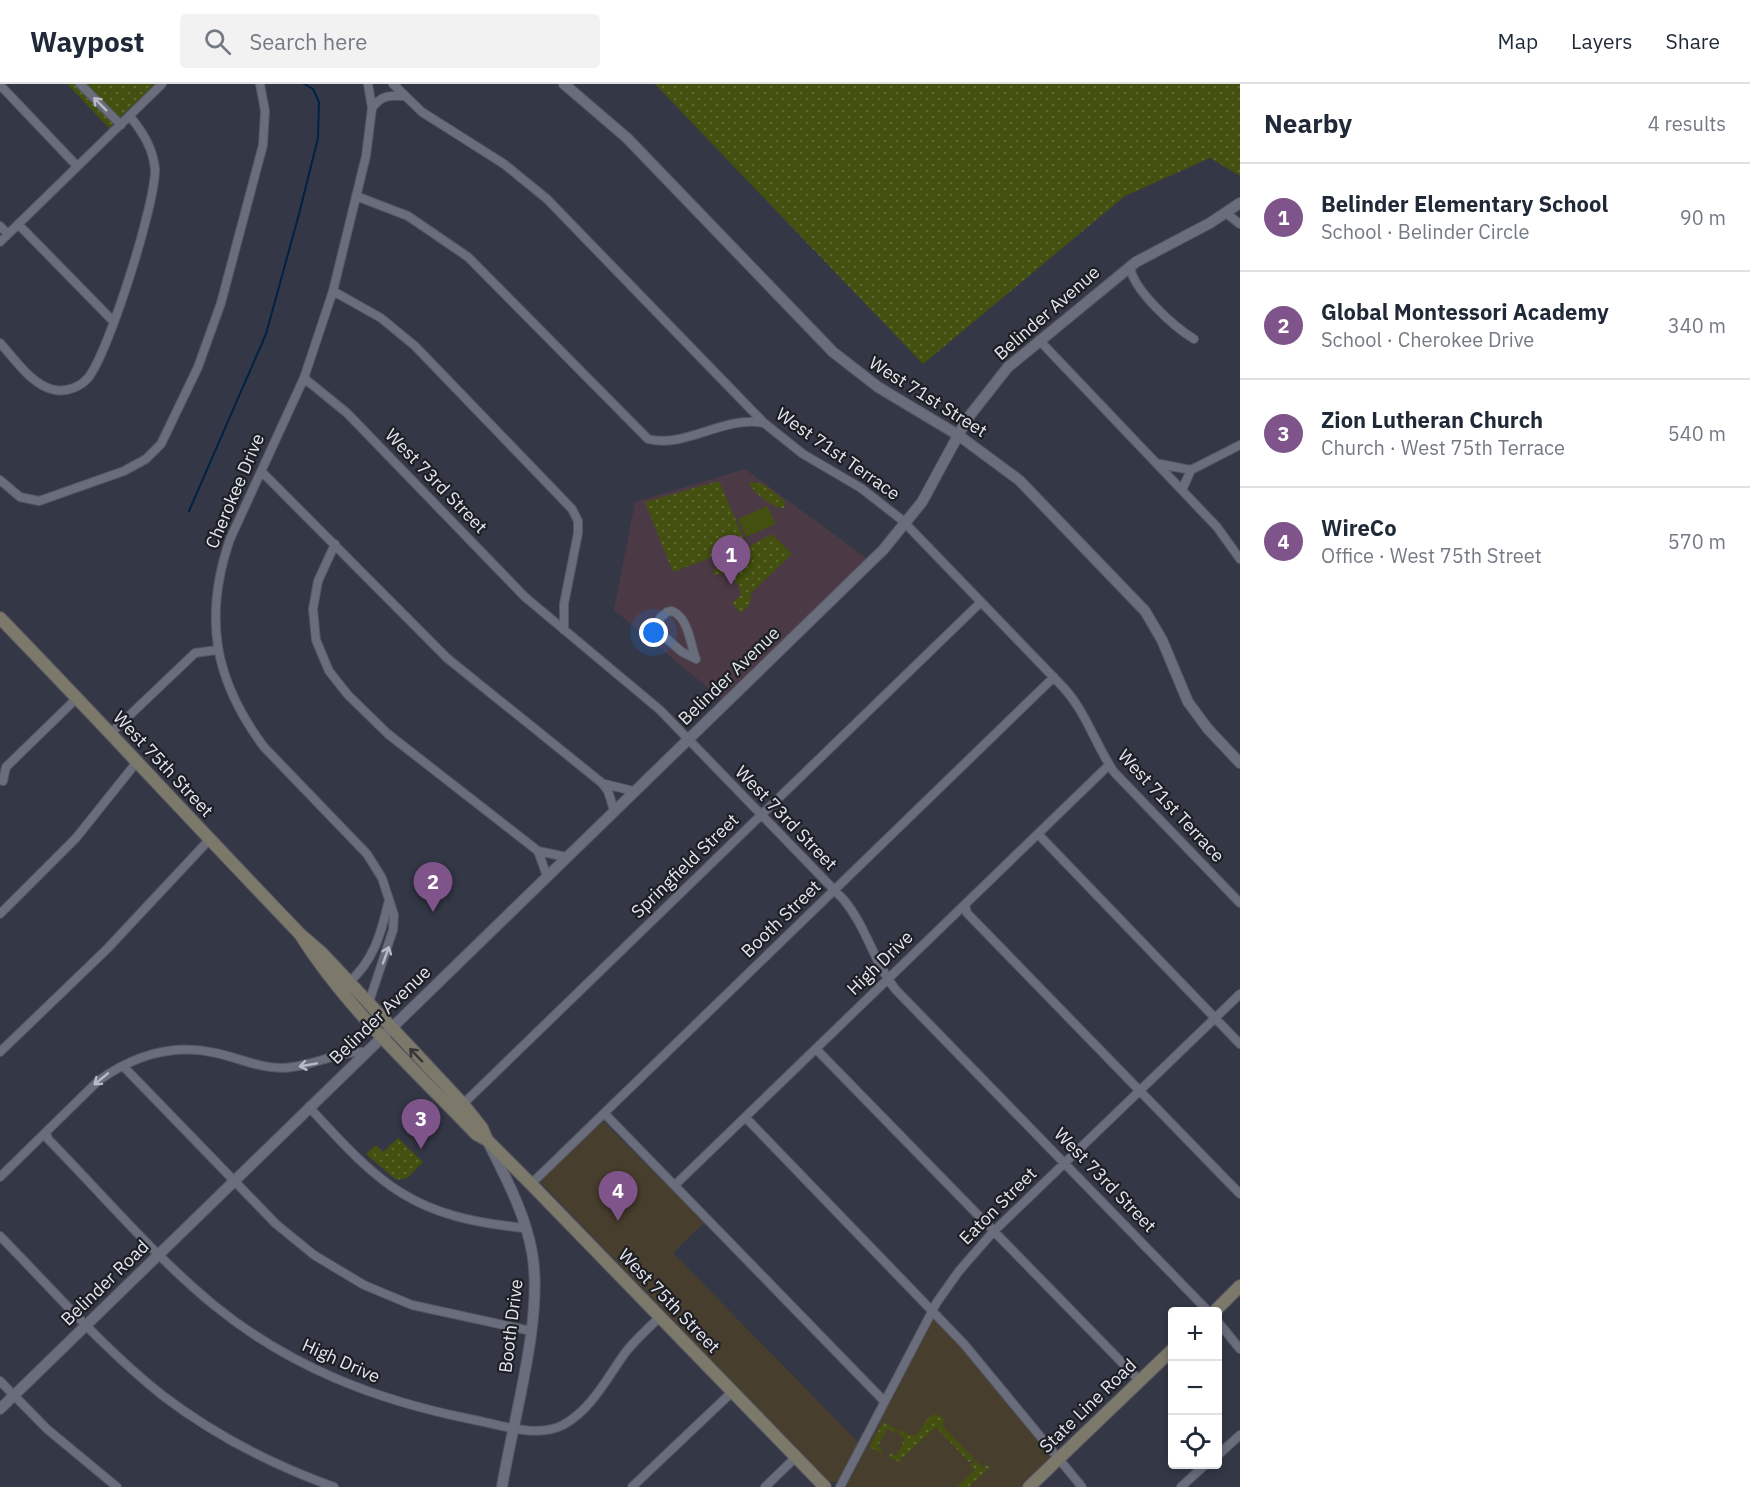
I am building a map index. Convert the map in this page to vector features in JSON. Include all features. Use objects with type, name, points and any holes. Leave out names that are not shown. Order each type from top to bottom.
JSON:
[{"type":"main road","name":"West 75th Street","points":[[1,621],[111,733],[136,763],[209,840],[300,934],[322,953],[368,1005],[386,1031],[476,1134],[487,1140],[531,1184],[731,1393],[825,1487]]},
{"type":"main road","name":"West 75th Street","points":[[300,934],[316,960],[463,1104],[482,1128],[487,1140]]},
{"type":"main road","points":[[1218,1307],[1240,1286]]},
{"type":"main road","name":"State Line Road","points":[[1029,1487],[1168,1355]]},
{"type":"street","points":[[80,84],[121,124]]},
{"type":"street","points":[[0,242],[162,84]]},
{"type":"street","points":[[0,480],[10,491],[29,500],[52,498],[124,471],[153,453],[170,430],[210,336],[263,145],[265,111],[260,84]]},
{"type":"street","name":"Cherokee Drive","points":[[368,84],[372,108],[366,156],[333,291],[304,378],[235,526],[222,562],[218,589],[217,650],[231,692],[250,728],[264,747],[368,854],[382,878],[388,903],[394,915],[393,930],[368,1005]]},
{"type":"street","name":"West 71st Terrace","points":[[393,84],[403,96],[441,126],[504,164],[547,199],[764,423],[803,454],[881,502],[906,524],[1054,677],[1083,713],[1109,765],[1240,903]]},
{"type":"street","name":"West 71st Street","points":[[564,84],[627,138],[834,352],[878,387],[958,435],[1019,480],[1138,603],[1158,634],[1188,702],[1208,729],[1240,763]]},
{"type":"street","points":[[0,85],[77,166]]},
{"type":"street","points":[[372,108],[378,99],[390,95],[403,96]]},
{"type":"street","points":[[0,343],[36,381],[55,390],[67,390],[86,380],[113,321],[133,264],[155,172],[147,140],[130,116]]},
{"type":"street","points":[[356,196],[408,216],[468,257],[648,438],[658,441],[671,440],[740,421],[764,423]]},
{"type":"street","name":"Belinder Avenue","points":[[234,1181],[364,1052],[883,550],[906,524],[931,487],[975,406],[1000,376],[1038,340],[1130,266],[1240,203]]},
{"type":"street","points":[[1226,213],[1240,224]]},
{"type":"street","points":[[18,224],[113,321]]},
{"type":"street","points":[[0,226],[8,234]]},
{"type":"street","points":[[1130,266],[1131,275],[1171,324],[1194,339]]},
{"type":"street","points":[[333,291],[381,318],[415,346],[572,509],[578,521],[578,533],[564,604],[564,630]]},
{"type":"street","points":[[1038,340],[1217,526],[1240,559]]},
{"type":"street","name":"West 73rd Street","points":[[304,378],[341,407],[525,597],[636,688],[688,740],[856,915],[888,979],[896,990],[1205,1307]]},
{"type":"street","points":[[740,421],[745,404]]},
{"type":"street","points":[[1158,464],[1191,470],[1240,445]]},
{"type":"street","points":[[1182,490],[1191,470]]},
{"type":"street","points":[[262,472],[447,658],[602,783],[608,791],[614,810]]},
{"type":"street","points":[[335,544],[318,581],[313,609],[316,640],[329,671],[348,695],[388,734],[538,851],[566,857]]},
{"type":"street","name":"Springfield Street","points":[[463,1104],[981,602]]},
{"type":"street","points":[[672,611],[680,616],[692,642],[696,659],[682,652],[659,632],[658,621],[663,614],[672,611]]},
{"type":"street","points":[[111,733],[195,653],[217,650]]},
{"type":"street","name":"Booth Street","points":[[531,1184],[1054,677]]},
{"type":"street","points":[[3,781],[6,767],[77,698]]},
{"type":"street","points":[[0,914],[76,838],[136,763]]},
{"type":"street","name":"High Drive","points":[[675,1185],[1109,765]]},
{"type":"street","points":[[602,783],[633,791]]},
{"type":"street","points":[[1038,834],[1240,1044]]},
{"type":"street","points":[[0,1052],[107,949],[209,840]]},
{"type":"street","points":[[538,851],[547,876]]},
{"type":"street","points":[[348,983],[365,965],[378,942],[388,903]]},
{"type":"street","points":[[965,905],[967,913],[1240,1194]]},
{"type":"street","name":"Eaton Street","points":[[840,1487],[932,1311],[959,1271],[993,1232],[1240,994]]},
{"type":"street","points":[[816,1049],[1140,1381]]},
{"type":"street","points":[[0,1177],[98,1081],[123,1065],[144,1056],[177,1050],[217,1053],[245,1062],[280,1068],[317,1064],[349,1052],[364,1052]]},
{"type":"street","points":[[123,1065],[292,1239],[330,1266],[364,1285],[440,1313],[531,1330]]},
{"type":"street","points":[[309,1107],[368,1169],[415,1202],[458,1219],[525,1228]]},
{"type":"street","points":[[604,1113],[885,1401]]},
{"type":"street","points":[[746,1118],[964,1344],[1082,1487]]},
{"type":"street","name":"High Drive","points":[[46,1132],[48,1139],[199,1293],[244,1329],[298,1362],[335,1380],[408,1405],[513,1427],[548,1430],[570,1420],[585,1407],[638,1338],[660,1317]]},
{"type":"street","name":"Booth Drive","points":[[487,1140],[515,1197],[525,1228],[534,1274],[531,1330],[502,1487]]},
{"type":"street","name":"Belinder Road","points":[[0,1408],[234,1181]]},
{"type":"street","points":[[0,1236],[86,1324],[163,1395],[210,1427],[277,1464],[334,1487]]},
{"type":"street","points":[[1222,1327],[1240,1349]]},
{"type":"street","points":[[0,1381],[69,1450],[117,1487]]},
{"type":"street","points":[[632,1487],[731,1393]]},
{"type":"street","points":[[1222,1451],[1240,1435]]},
{"type":"street","points":[[765,1487],[795,1458]]},
{"type":"street","points":[[1181,1487],[1201,1469]]},
{"type":"shaded area","points":[[745,469],[869,560],[724,701],[614,610],[635,502]]},
{"type":"shaded area","points":[[603,1121],[705,1222],[673,1253],[859,1443],[838,1482],[829,1482],[541,1183],[542,1178]]},
{"type":"shaded area","points":[[933,1319],[938,1320],[1050,1454],[1050,1461],[1023,1487],[846,1487]]},
{"type":"green space","points":[[67,84],[155,84],[109,128]]},
{"type":"green space","points":[[655,84],[1240,84],[1240,176],[1210,158],[1125,196],[923,364]]},
{"type":"green space","points":[[719,481],[746,544],[673,572],[645,502]]},
{"type":"green space","points":[[752,482],[763,484],[785,501],[784,508],[775,506],[755,492],[749,484]]},
{"type":"green space","points":[[767,506],[776,524],[746,537],[738,519]]},
{"type":"green space","points":[[772,534],[792,554],[751,593],[750,604],[741,613],[732,603],[741,595],[738,583],[726,574],[714,575],[715,565]]},
{"type":"green space","points":[[398,1138],[423,1162],[407,1178],[396,1180],[366,1154],[376,1145],[383,1152]]},
{"type":"green space","points":[[936,1414],[945,1419],[942,1425],[975,1460],[969,1462],[936,1427],[900,1460],[905,1465],[889,1457],[890,1453],[896,1456],[905,1439],[898,1433],[899,1430],[910,1435],[917,1435],[929,1417]]},
{"type":"green space","points":[[883,1422],[898,1430],[896,1432],[887,1429],[878,1446],[882,1450],[881,1453],[870,1447]]},
{"type":"green space","points":[[976,1461],[983,1468],[986,1465],[990,1467],[969,1487],[957,1487],[975,1470],[969,1465]]},
{"type":"waterway","points":[[189,511],[266,334],[299,214],[318,138],[319,102],[313,89],[304,84]]},
{"type":"place","name":"Belinder Elementary School","points":[[731,585]]},
{"type":"place","name":"Global Montessori Academy","points":[[433,912]]},
{"type":"place","name":"Zion Lutheran Church","points":[[421,1149]]},
{"type":"place","name":"WireCo","points":[[618,1221]]}]
